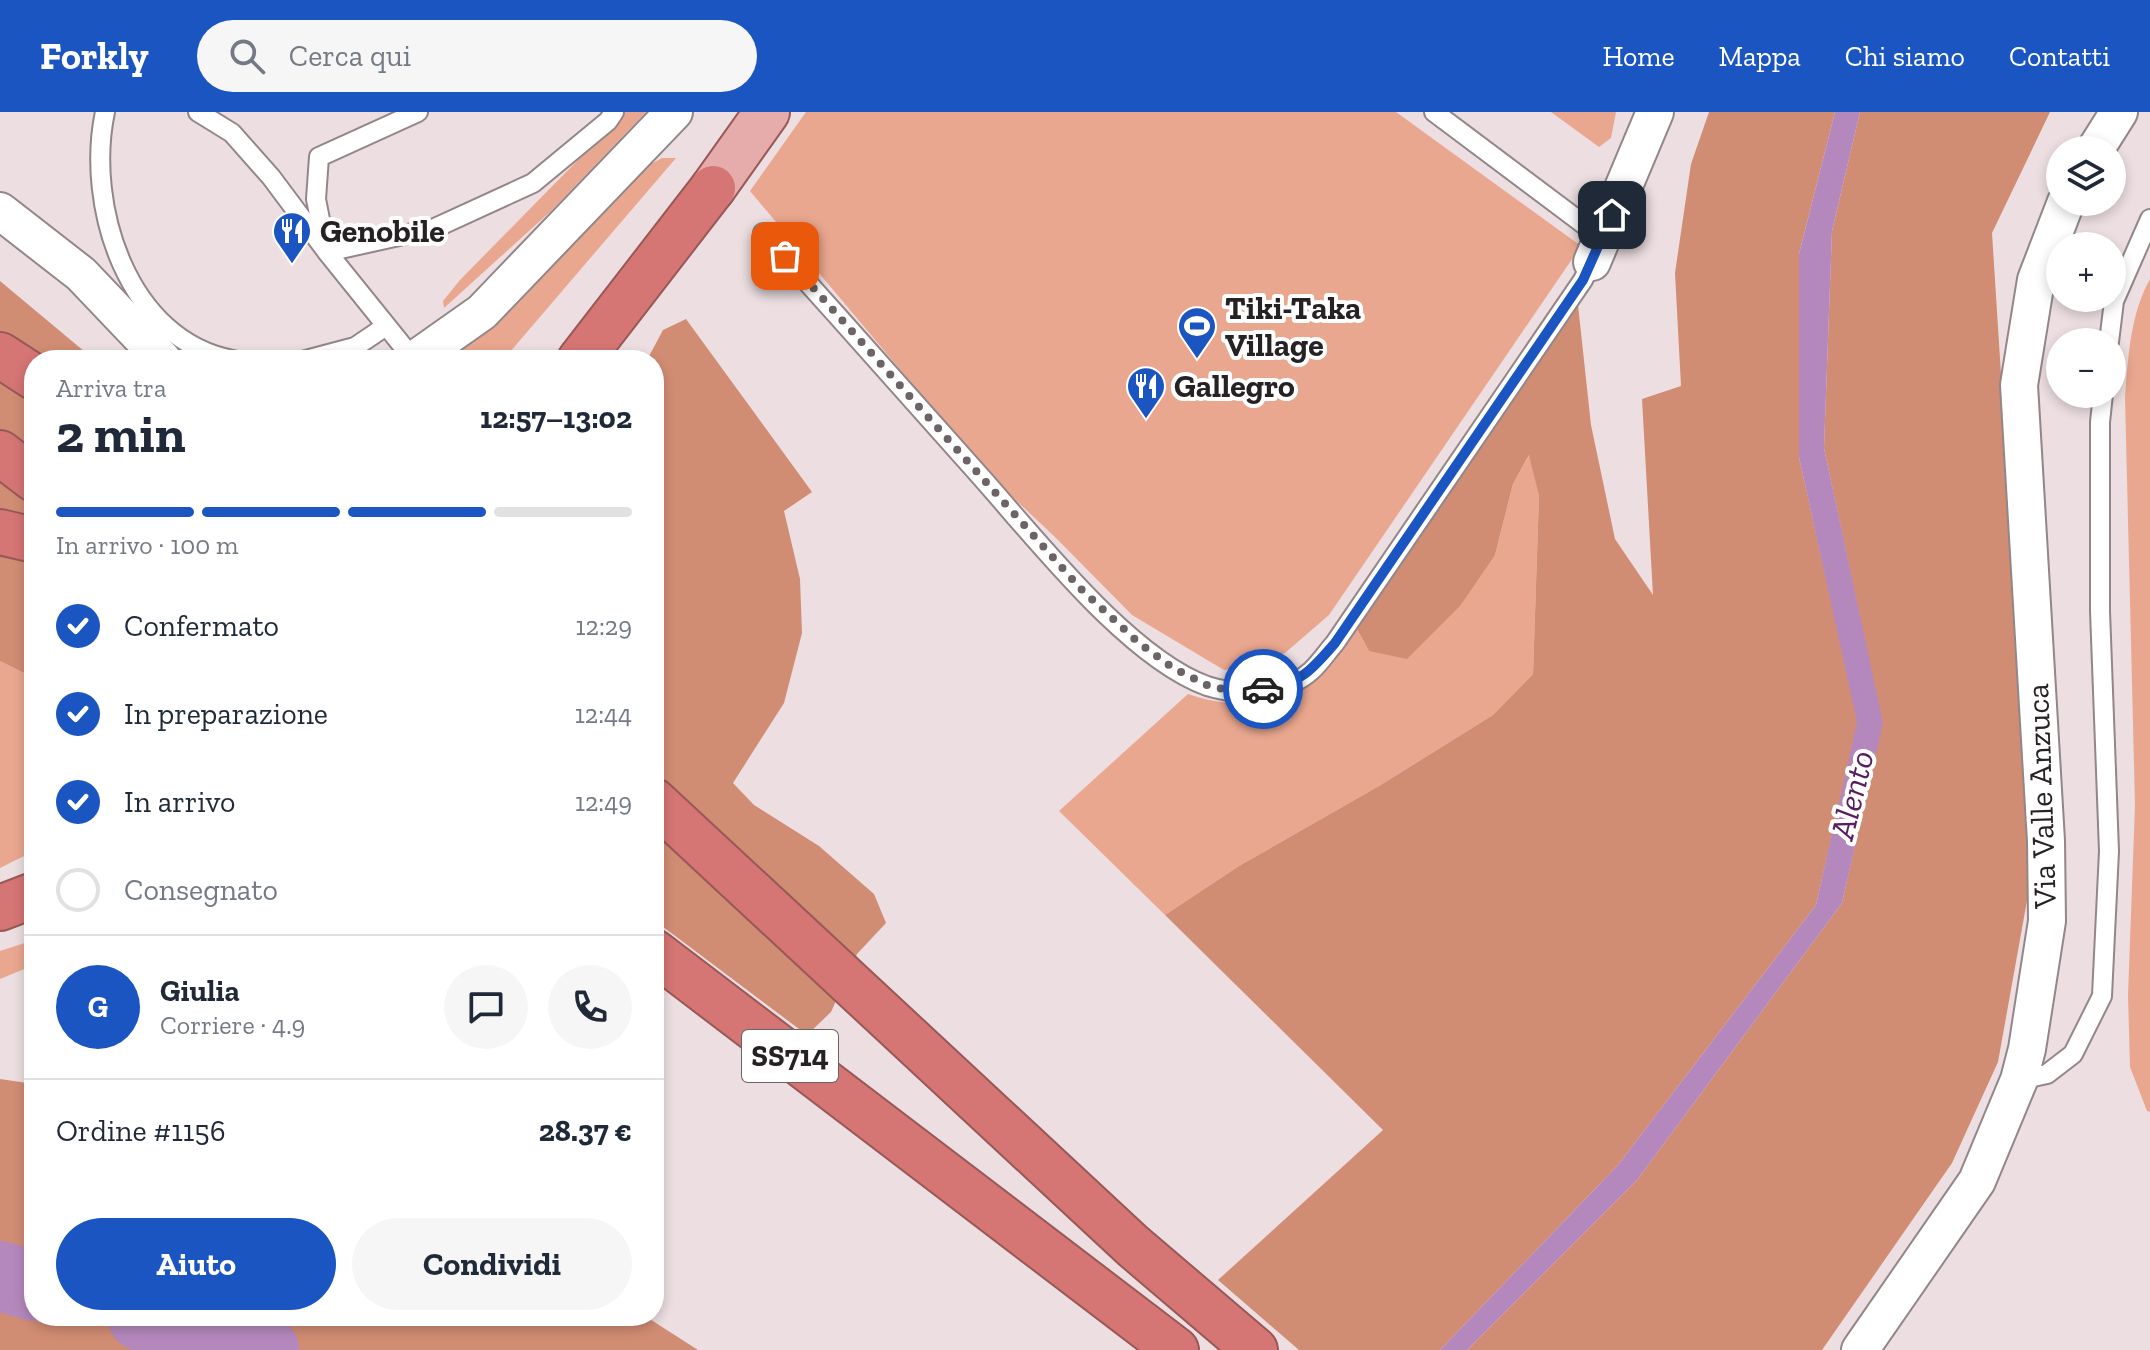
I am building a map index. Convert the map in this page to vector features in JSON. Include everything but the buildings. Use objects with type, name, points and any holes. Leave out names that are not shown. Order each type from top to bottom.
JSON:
[{"type":"highway","points":[[595,350],[713,188]]},
{"type":"highway","points":[[0,355],[24,371]]},
{"type":"highway","points":[[0,453],[24,471]]},
{"type":"highway","points":[[0,532],[24,538]]},
{"type":"highway","points":[[664,810],[1133,1246],[1255,1350]]},
{"type":"highway","points":[[0,908],[24,899]]},
{"type":"highway","name":"SS714","points":[[664,960],[1176,1350]]},
{"type":"main road","points":[[713,188],[767,112]]},
{"type":"street","points":[[428,350],[482,312],[674,112]]},
{"type":"street","points":[[1597,250],[1655,112]]},
{"type":"street","points":[[2104,136],[2119,112]]},
{"type":"street","points":[[0,211],[81,274],[153,350]]},
{"type":"street","name":"Via Valle Anzuca","points":[[1860,1350],[1977,1181],[2019,1080],[2027,1049],[2047,921],[2045,826],[2019,385],[2036,280],[2061,216]]},
{"type":"lane","points":[[105,112],[100,135],[102,183],[117,258],[135,291],[175,335],[202,350]]},
{"type":"lane","points":[[198,112],[232,133],[271,177],[406,350]]},
{"type":"lane","points":[[327,252],[316,199],[319,157],[418,112]]},
{"type":"lane","points":[[327,252],[435,228],[533,183],[608,121],[614,112]]},
{"type":"lane","points":[[763,233],[1081,589],[1139,643],[1173,668],[1207,685],[1238,693],[1292,683],[1311,672],[1335,643],[1583,280],[1597,250],[1434,112]]},
{"type":"lane","points":[[2111,328],[2114,301],[2150,219]]},
{"type":"lane","points":[[344,350],[355,347],[386,326]]},
{"type":"lane","points":[[2019,1080],[2047,1074],[2073,1054],[2102,996],[2109,851],[2100,611],[2102,408]]},
{"type":"shaded area","points":[[625,112],[646,112],[551,211],[444,308],[443,301],[460,280]]},
{"type":"shaded area","name":"Tiki-Taka Village","points":[[806,112],[1396,112],[1581,246],[1329,615],[1285,653],[1259,666],[1224,670],[1132,615],[987,473],[750,191]]},
{"type":"shaded area","points":[[1551,112],[1616,112],[1611,138],[1599,147]]},
{"type":"shaded area","points":[[1709,112],[1835,112],[1799,254],[1799,457],[1858,722],[1816,905],[1618,1165],[1440,1350],[1299,1350],[1218,1280],[1383,1130],[1165,915],[1239,866],[1379,786],[1493,715],[1533,674],[1539,496],[1529,455],[1513,484],[1495,555],[1460,606],[1407,659],[1369,651],[1357,629],[1578,305],[1591,425],[1615,539],[1653,595],[1642,399],[1681,386],[1675,273],[1691,164]]},
{"type":"shaded area","points":[[1860,112],[2050,112],[1992,233],[2027,781],[2028,895],[1998,1062],[1952,1163],[1822,1350],[1467,1350],[1637,1180],[1842,903],[1882,723],[1824,448],[1832,231]]},
{"type":"shaded area","points":[[662,158],[676,158],[512,350],[454,350],[649,165]]},
{"type":"shaded area","points":[[2150,279],[2150,1112],[2130,1067],[2128,995],[2135,805],[2125,408],[2129,352],[2143,293]]},
{"type":"shaded area","points":[[0,281],[83,350],[24,350],[24,673],[0,661]]},
{"type":"shaded area","points":[[686,319],[812,492],[784,511],[800,579],[802,633],[784,703],[733,783],[754,805],[819,846],[874,894],[886,923],[857,954],[831,1012],[807,1035],[664,928],[664,350],[652,350],[663,330]]},
{"type":"shaded area","points":[[1530,454],[1539,496],[1533,674],[1493,715],[1379,786],[1239,866],[1165,915],[1059,811],[1188,694],[1243,703],[1278,697],[1295,690],[1326,668],[1357,629],[1369,651],[1495,555],[1513,484]]},
{"type":"shaded area","points":[[0,661],[24,673],[24,856],[0,868]]},
{"type":"shaded area","points":[[24,943],[24,969],[0,979],[0,951]]},
{"type":"shaded area","points":[[0,1079],[24,1083],[24,1281],[0,1275]]},
{"type":"shaded area","points":[[0,1278],[24,1284],[24,1326],[174,1326],[260,1350],[0,1350]]},
{"type":"shaded area","points":[[184,1326],[661,1326],[698,1350],[270,1350]]},
{"type":"water","points":[[1835,112],[1860,112],[1832,231],[1824,448],[1883,723],[1842,903],[1637,1180],[1467,1350],[1440,1350],[1618,1165],[1816,905],[1857,722],[1799,457],[1799,254]]},
{"type":"waterway","name":"Alento","points":[[0,1276],[24,1283]]},
{"type":"waterway","name":"Alento","points":[[178,1326],[264,1350]]},
{"type":"way so far","points":[[785,256],[1081,589],[1139,643],[1173,668],[1207,685],[1238,693],[1263,689]]},
{"type":"place","name":"Genobile","points":[[292,265]]},
{"type":"place","name":"Tiki-Taka Village","points":[[1197,360]]},
{"type":"place","name":"Gallegro","points":[[1146,420]]},
{"type":"route","points":[[1263,689],[1292,683],[1311,672],[1335,643],[1583,280],[1612,215]]}]
